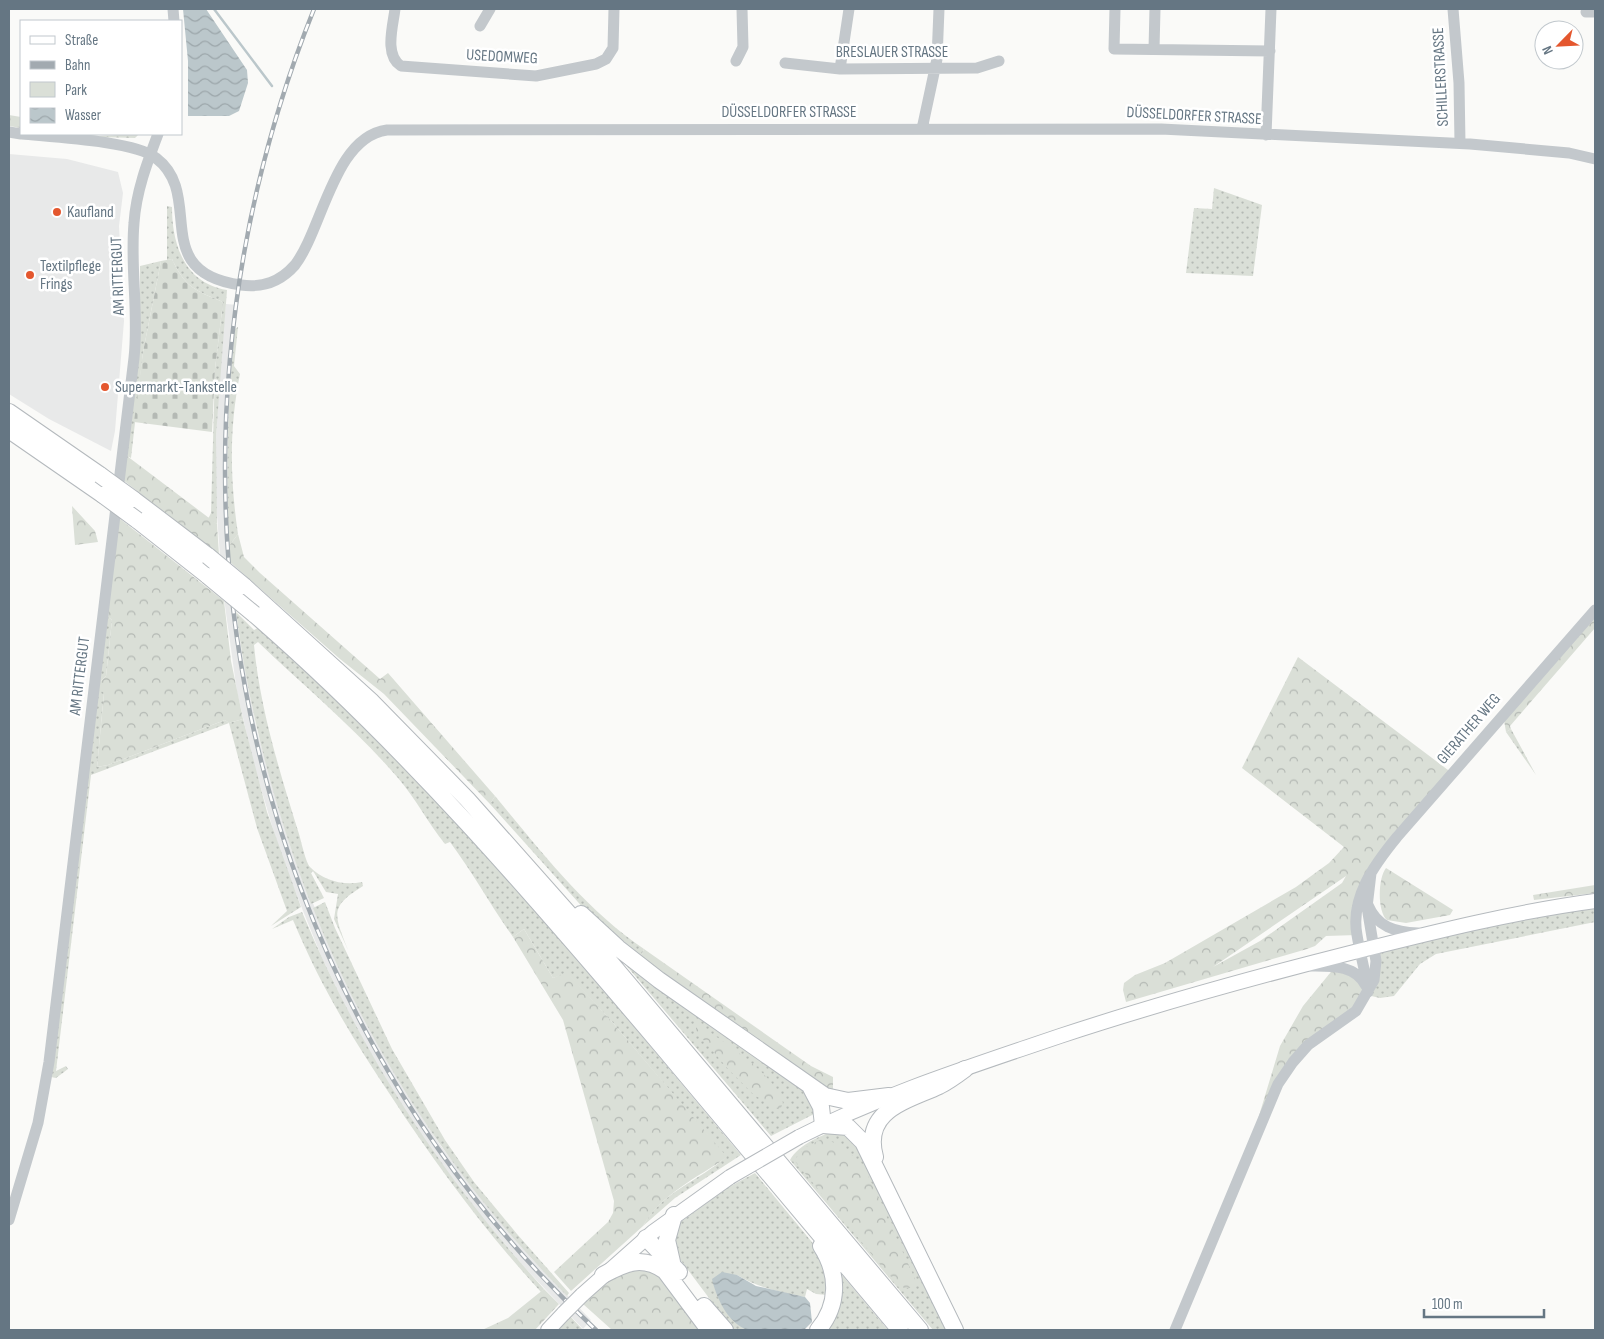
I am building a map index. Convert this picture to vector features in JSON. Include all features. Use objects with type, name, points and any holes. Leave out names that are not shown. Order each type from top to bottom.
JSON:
[{"type":"highway","points":[[9,412],[100,475],[208,556],[244,586],[372,702],[428,758],[508,844],[920,1330]]},
{"type":"highway","points":[[9,430],[104,495],[208,576],[254,614],[362,712],[462,815],[568,935],[900,1330]]},
{"type":"highway","points":[[508,844],[537,868],[586,920],[640,965],[825,1096],[837,1100],[855,1101],[889,1096]]},
{"type":"highway","points":[[880,1176],[872,1139],[875,1127],[882,1116],[896,1104],[944,1083],[966,1069]]},
{"type":"highway","points":[[807,1084],[820,1105],[823,1125],[843,1126],[853,1130],[863,1142],[928,1278],[956,1330]]},
{"type":"highway","points":[[783,1191],[822,1248],[833,1274],[833,1303],[818,1330]]},
{"type":"highway","points":[[674,1215],[667,1243],[669,1268],[709,1330]]},
{"type":"highway","points":[[646,1238],[669,1268],[725,1330]]},
{"type":"highway","points":[[603,1275],[625,1264],[639,1261],[650,1262],[669,1268]]},
{"type":"main road","points":[[548,1330],[603,1275],[674,1215],[730,1177],[799,1137],[889,1096],[1121,1016],[1288,968],[1530,910],[1595,901]]},
{"type":"street","name":"USEDOMWEG","points":[[395,9],[392,43],[393,57],[399,65],[408,68],[536,76],[596,64],[609,56],[614,42],[614,9]]},
{"type":"street","points":[[480,26],[490,9]]},
{"type":"street","points":[[736,61],[743,47],[742,9]]},
{"type":"street","points":[[840,69],[850,9]]},
{"type":"street","points":[[922,129],[936,68],[939,9]]},
{"type":"street","points":[[1115,9],[1114,49],[1270,51]]},
{"type":"street","points":[[1154,49],[1155,9]]},
{"type":"street","points":[[1266,135],[1272,9]]},
{"type":"street","name":"SCHILLERSTRASSE","points":[[1453,9],[1459,76],[1460,143]]},
{"type":"street","name":"BRESLAUER STRASSE","points":[[785,62],[840,69],[977,68],[999,62]]},
{"type":"street","name":"DÜSSELDORFER STRASSE","points":[[150,154],[164,165],[176,183],[181,235],[186,249],[196,264],[206,274],[221,281],[256,286],[279,279],[295,265],[348,157],[361,141],[381,131],[1161,129],[1460,143],[1569,153],[1595,159]]},
{"type":"street","points":[[30,135],[125,147],[150,154]]},
{"type":"street","name":"AM RITTERGUT","points":[[9,1220],[38,1123],[49,1062],[134,358],[136,318],[134,218],[140,186],[158,135]]},
{"type":"street","name":"GIERATHER WEG","points":[[1367,948],[1356,929],[1357,909],[1371,873],[1392,843],[1449,771],[1595,610]]},
{"type":"street","name":"GIERATHER WEG","points":[[1367,948],[1366,900],[1371,873]]},
{"type":"street","points":[[1366,900],[1375,917],[1391,929],[1404,932],[1432,933]]},
{"type":"street","points":[[1175,1330],[1278,1084],[1302,1051],[1356,1012],[1368,992],[1367,948]]},
{"type":"street","points":[[1288,968],[1312,966],[1344,968],[1360,977],[1368,992]]},
{"type":"shaded area","points":[[9,154],[67,159],[118,172],[123,193],[119,226],[124,321],[115,431],[111,451],[49,419],[9,394]]},
{"type":"shaded area","points":[[226,304],[238,305],[227,435],[227,502],[239,637],[257,731],[292,851],[333,953],[400,1083],[441,1146],[483,1201],[533,1260],[591,1320],[583,1329],[525,1268],[475,1209],[433,1153],[391,1089],[351,1018],[322,958],[281,856],[254,765],[237,692],[222,584],[216,501],[216,436],[220,361]]},
{"type":"green space","points":[[9,115],[20,117],[20,128],[9,126]]},
{"type":"green space","points":[[85,135],[138,135],[135,138]]},
{"type":"green space","points":[[1214,188],[1262,205],[1253,276],[1186,273],[1194,208],[1212,209]]},
{"type":"green space","points":[[167,206],[172,207],[175,235],[183,260],[200,279],[212,286],[227,290],[216,436],[217,524],[208,519],[211,513],[215,369],[223,302],[198,291],[186,282],[172,259],[167,260]]},
{"type":"green space","points":[[172,259],[186,282],[198,291],[223,302],[215,369],[212,432],[134,422],[143,352],[161,261]]},
{"type":"green space","points":[[161,261],[143,352],[131,458],[127,456],[140,323],[140,266]]},
{"type":"green space","points":[[238,327],[234,366],[240,374],[232,434],[232,474],[238,534],[229,546],[227,465],[229,411],[232,356],[235,329]]},
{"type":"green space","points":[[127,456],[217,524],[219,555],[123,480]]},
{"type":"green space","points":[[72,506],[95,531],[98,542],[75,545]]},
{"type":"green space","points":[[119,518],[224,601],[231,661],[243,719],[229,723],[225,720],[108,765],[97,767],[104,693],[100,690],[101,681],[106,676],[112,620],[107,616]]},
{"type":"green space","points":[[238,534],[244,557],[260,573],[380,679],[388,673],[495,796],[490,804],[384,694],[340,659],[230,562],[229,546]]},
{"type":"green space","points":[[236,612],[254,630],[258,628],[332,696],[451,815],[562,940],[741,1155],[675,1198],[643,1226],[660,1204],[726,1157],[613,1023],[567,973],[553,978],[524,929],[513,937],[450,842],[445,844],[404,786],[382,760],[348,725],[258,642],[254,645],[266,717],[307,861],[315,872],[327,879],[347,883],[362,882],[363,886],[344,900],[338,912],[340,928],[348,950],[334,919],[338,894],[326,892],[313,871],[311,873],[324,898],[311,904],[286,833],[256,724],[241,649]]},
{"type":"green space","points":[[107,616],[112,620],[106,676],[101,681],[104,693],[97,767],[108,765],[225,720],[229,723],[91,775],[56,1071],[66,1066],[68,1069],[56,1078],[51,1077]]},
{"type":"green space","points":[[1595,616],[1595,628],[1510,726],[1511,729],[1506,732],[1504,720]]},
{"type":"green space","points":[[1298,657],[1452,773],[1364,887],[1357,935],[1326,936],[1315,946],[1307,949],[1126,1002],[1123,990],[1124,983],[1135,975],[1165,963],[1296,887],[1329,863],[1344,847],[1242,768]],"holes":[[[1346,876],[1342,883],[1260,941],[1213,967]]]},
{"type":"green space","points":[[243,719],[267,812],[301,907],[271,926],[287,911],[257,828],[229,723]]},
{"type":"green space","points":[[1511,729],[1536,775],[1506,732]]},
{"type":"green space","points":[[495,796],[564,878],[602,916],[644,949],[640,959],[586,911],[490,804]]},
{"type":"green space","points":[[1386,868],[1453,910],[1450,915],[1406,923],[1387,920],[1380,902],[1381,879]]},
{"type":"green space","points":[[1595,885],[1595,893],[1534,900],[1533,895]]},
{"type":"green space","points":[[1595,901],[1595,922],[1436,954],[1420,964],[1394,996],[1380,998],[1367,995],[1373,947]]},
{"type":"green space","points":[[325,902],[335,928],[392,1049],[445,1140],[474,1182],[569,1293],[567,1296],[527,1254],[453,1163],[389,1065],[361,1014],[313,908]]},
{"type":"green space","points":[[302,912],[350,1014],[406,1111],[471,1203],[544,1289],[541,1292],[481,1221],[443,1172],[408,1122],[338,1011],[314,967],[293,920],[272,929],[289,917]]},
{"type":"green space","points":[[524,929],[553,978],[567,972],[727,1157],[659,1205],[643,1226],[571,1291],[554,1272],[608,1222],[613,1213],[614,1201],[563,1020],[513,937]]},
{"type":"green space","points":[[644,949],[811,1066],[833,1077],[833,1091],[823,1087],[640,959]]},
{"type":"green space","points":[[614,951],[797,1081],[813,1100],[816,1113],[771,1136]]},
{"type":"green space","points":[[1335,967],[1360,977],[1364,1000],[1293,1062],[1246,1159],[1280,1046],[1303,1006]]},
{"type":"green space","points":[[696,1022],[746,1058],[769,1080],[778,1091],[783,1103],[780,1110],[754,1095],[728,1069],[696,1031]]},
{"type":"green space","points":[[839,1129],[853,1135],[950,1330],[933,1330],[790,1160],[805,1145],[818,1137]]},
{"type":"green space","points":[[824,1138],[845,1148],[864,1167],[916,1281],[912,1288],[904,1288],[888,1274],[794,1160],[806,1147]]},
{"type":"green space","points":[[755,1173],[816,1247],[826,1268],[827,1295],[816,1294],[807,1289],[805,1297],[787,1293],[762,1286],[737,1275],[730,1317],[748,1330],[733,1330],[673,1250],[678,1224],[727,1188]]},
{"type":"green space","points":[[837,1269],[888,1330],[824,1330]]},
{"type":"green space","points":[[626,1270],[655,1270],[703,1330],[612,1330],[583,1304],[601,1286]]},
{"type":"green space","points":[[544,1289],[559,1304],[535,1330],[482,1330],[508,1318]]},
{"type":"green space","points":[[570,1316],[583,1330],[556,1330]]},
{"type":"water","points":[[183,9],[206,9],[247,70],[248,83],[239,111],[229,116],[188,116],[188,61]]},
{"type":"water","points":[[722,1272],[737,1275],[756,1286],[805,1297],[810,1303],[812,1322],[804,1330],[764,1331],[745,1329],[733,1320],[723,1308],[716,1293],[712,1279]]},
{"type":"waterway","points":[[214,9],[272,86]]},
{"type":"railway","points":[[314,9],[259,183],[230,361],[227,538],[250,714],[299,884],[373,1045],[472,1195],[596,1330]]},
{"type":"place","name":"Kaufland","points":[[57,212]]},
{"type":"place","name":"Textilpflege Frings","points":[[30,275]]},
{"type":"place","name":"Supermarkt-Tankstelle","points":[[105,387]]}]
